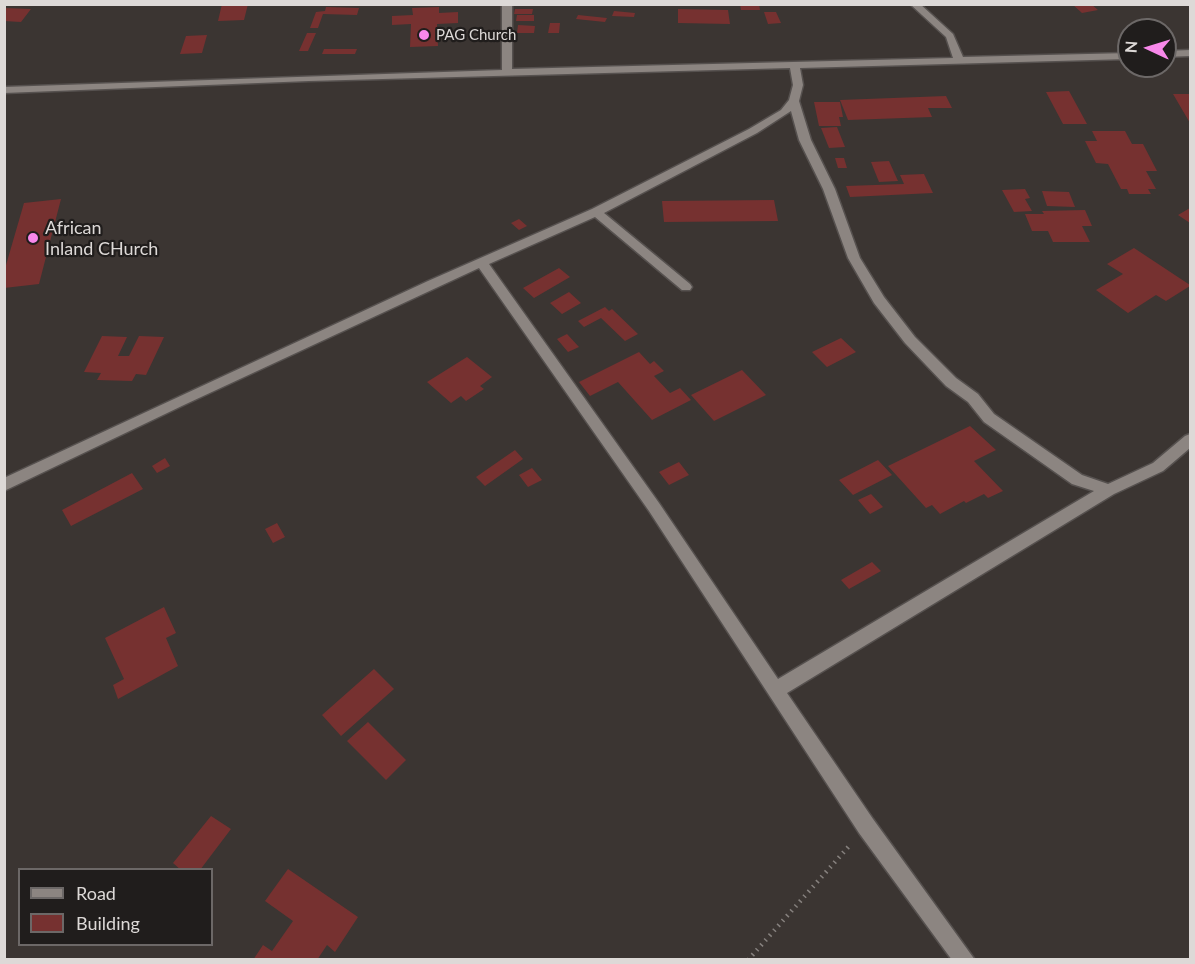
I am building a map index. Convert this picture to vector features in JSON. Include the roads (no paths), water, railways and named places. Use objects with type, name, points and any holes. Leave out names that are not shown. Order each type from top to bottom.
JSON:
[{"type":"street","points":[[507,4],[507,72]]},
{"type":"street","points":[[914,4],[950,36],[959,60]]},
{"type":"street","points":[[4,90],[507,72],[1117,56]]},
{"type":"street","points":[[4,485],[181,400],[596,212],[753,131],[785,112],[794,101],[798,85],[794,64]]},
{"type":"street","points":[[794,101],[805,140],[829,189],[854,258],[879,300],[910,340],[951,382],[973,398],[989,418],[1015,435],[1032,451],[1077,480],[1109,490]]},
{"type":"street","points":[[596,212],[686,287]]},
{"type":"street","points":[[482,262],[654,507],[866,826],[965,960]]},
{"type":"street","points":[[776,690],[1109,490],[1158,467],[1191,440]]},
{"type":"place","name":"PAG Church","points":[[424,35]]},
{"type":"place","name":"African Inland CHurch","points":[[33,238]]}]
